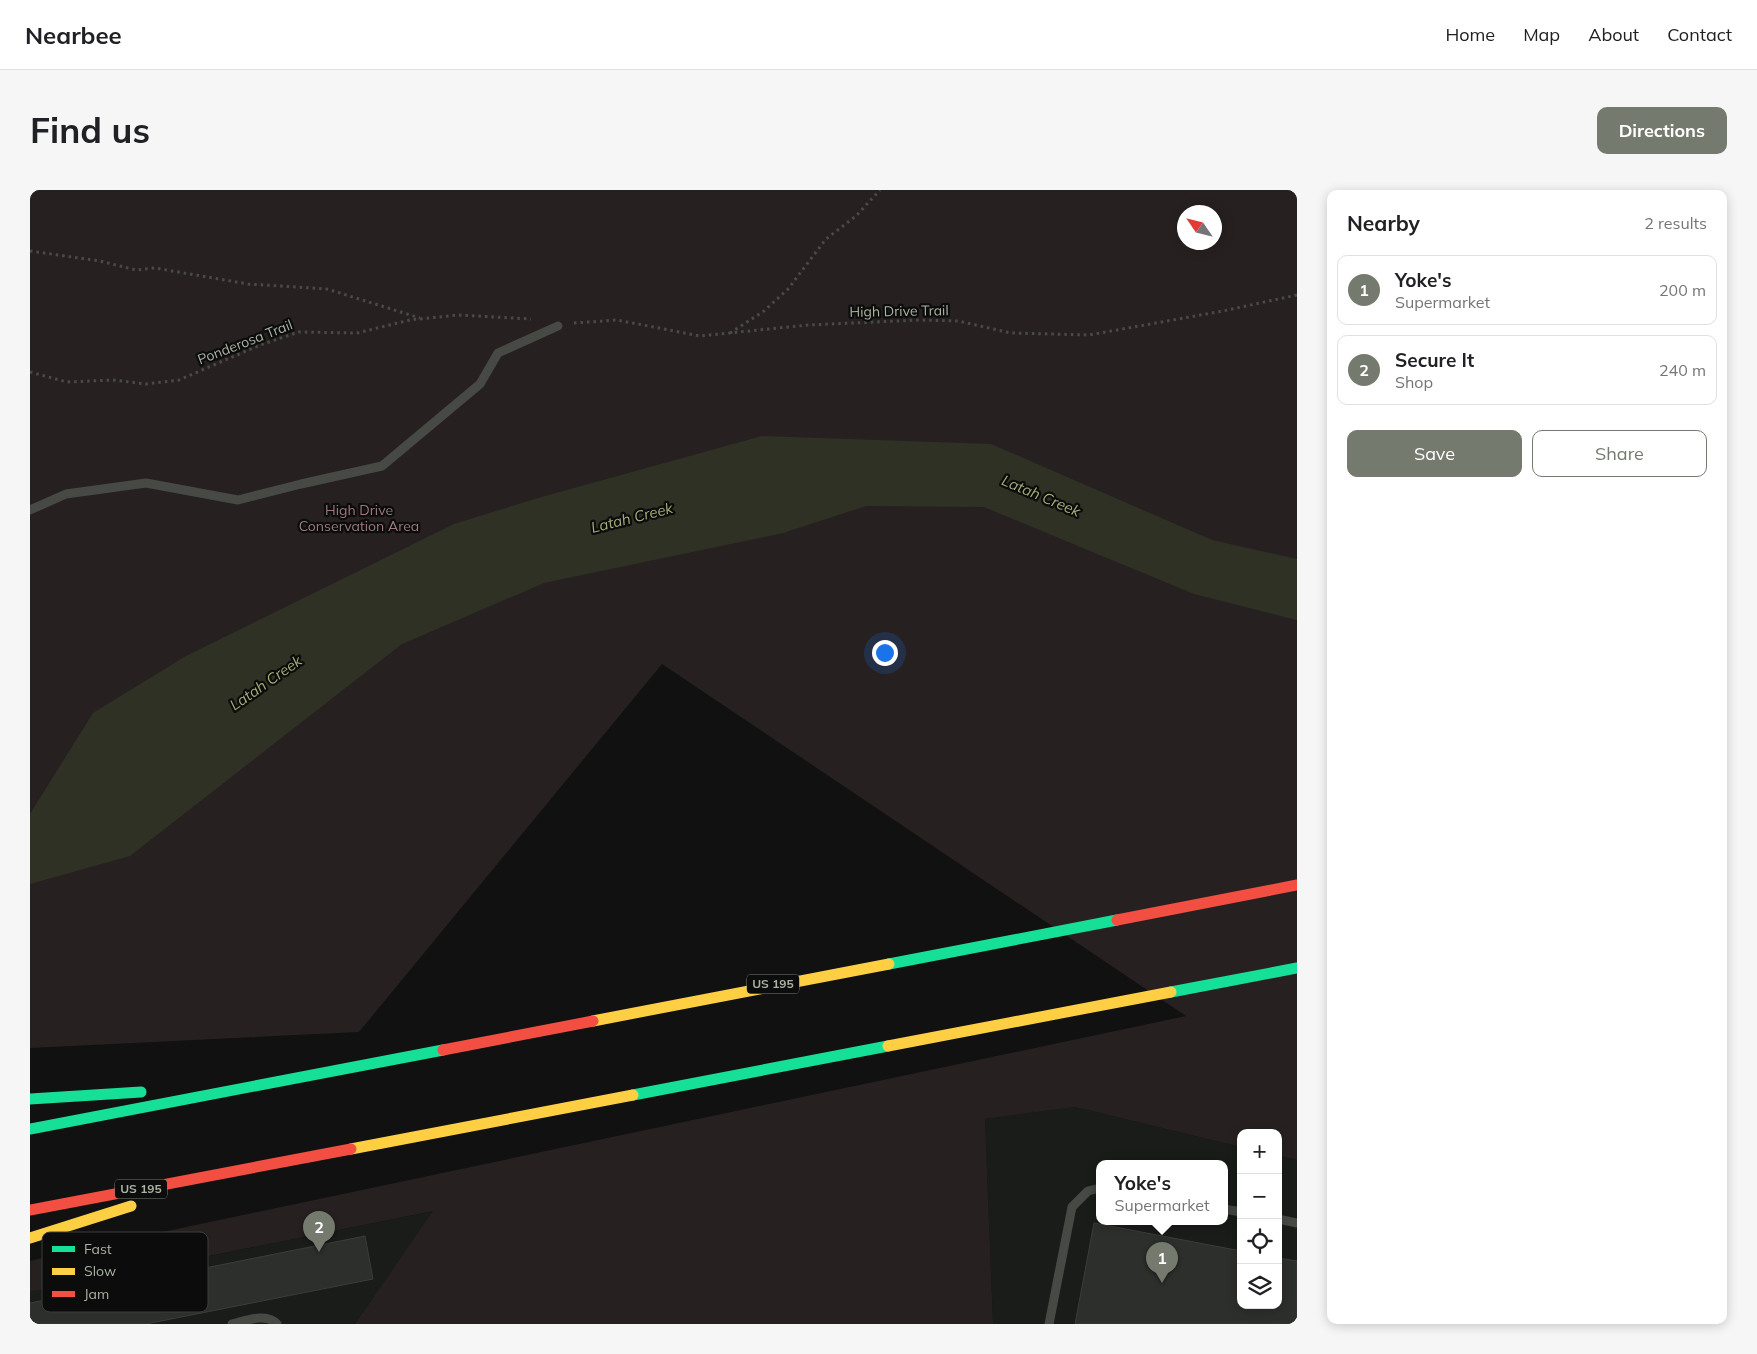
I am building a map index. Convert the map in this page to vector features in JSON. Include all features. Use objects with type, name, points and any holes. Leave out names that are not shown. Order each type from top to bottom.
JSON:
[{"type":"highway","name":"US 195","points":[[30,1129],[249,1085],[1297,885]]},
{"type":"highway","name":"US 195","points":[[30,1210],[1297,968]]},
{"type":"highway","points":[[170,1090],[249,1085]]},
{"type":"highway","points":[[30,1099],[150,1092]]},
{"type":"highway","points":[[49,1232],[252,1167]]},
{"type":"highway","points":[[30,1238],[42,1234]]},
{"type":"lane","points":[[30,510],[66,494],[146,483],[238,500],[382,466],[480,384],[498,352],[558,326]]},
{"type":"lane","points":[[1049,1324],[1072,1206],[1088,1191],[1096,1189]]},
{"type":"lane","points":[[1282,1220],[1297,1222]]},
{"type":"lane","points":[[232,1324],[260,1318],[274,1320],[278,1324]]},
{"type":"path","points":[[730,334],[764,311],[788,289],[826,239],[856,216],[880,190]]},
{"type":"path","points":[[30,251],[100,261],[136,270],[155,268],[248,284],[327,289],[422,319]]},
{"type":"path","name":"High Drive Trail","points":[[558,326],[617,320],[700,336],[808,325],[920,320],[958,321],[1011,334],[1088,335],[1223,311],[1297,294]]},
{"type":"path","name":"Ponderosa Trail","points":[[30,372],[67,382],[112,380],[146,384],[179,380],[260,345],[298,332],[357,333],[422,319],[458,315],[548,321],[558,326]]},
{"type":"shaded area","points":[[1075,1107],[1237,1146],[1237,1309],[1282,1309],[1282,1157],[1297,1160],[1297,1324],[993,1324],[985,1119]]},
{"type":"shaded area","points":[[434,1211],[355,1324],[30,1324],[30,1292],[42,1290],[42,1312],[208,1312],[208,1256]]},
{"type":"green space","name":"High Drive Conservation Area","points":[[30,190],[1297,190],[1297,1160],[1282,1157],[1282,1129],[1237,1129],[1237,1146],[1075,1107],[985,1119],[993,1324],[355,1324],[433,1211],[208,1256],[208,1232],[163,1232],[1186,1016],[662,664],[359,1032],[30,1048]]},
{"type":"green space","name":"High Drive Conservation Area","points":[[42,1258],[42,1290],[30,1292],[30,1261]]},
{"type":"water","name":"Latah Creek","points":[[762,436],[991,444],[1212,540],[1297,559],[1297,620],[1194,594],[984,507],[866,506],[783,533],[544,583],[402,644],[130,856],[30,884],[30,814],[93,713],[186,656],[454,524],[538,498]]},
{"type":"building","points":[[1094,1223],[1096,1225],[1237,1250],[1237,1309],[1282,1309],[1282,1259],[1297,1261],[1297,1324],[1075,1324]]},
{"type":"building","points":[[365,1236],[373,1279],[208,1312],[208,1267]]},
{"type":"building","points":[[42,1301],[42,1312],[207,1312],[146,1324],[30,1324],[30,1303]]},
{"type":"traffic: fast","points":[[889,964],[1117,920]]},
{"type":"traffic: fast","points":[[1171,992],[1297,968]]},
{"type":"traffic: fast","points":[[633,1095],[888,1046]]},
{"type":"traffic: fast","points":[[30,1129],[443,1050]]},
{"type":"traffic: fast","points":[[30,1099],[141,1092]]},
{"type":"traffic: slow","points":[[593,1021],[889,964]]},
{"type":"traffic: slow","points":[[888,1046],[1171,992]]},
{"type":"traffic: slow","points":[[351,1149],[633,1095]]},
{"type":"traffic: slow","points":[[49,1232],[131,1206]]},
{"type":"traffic: slow","points":[[30,1238],[42,1234]]},
{"type":"traffic: jam","points":[[1117,920],[1297,885]]},
{"type":"traffic: jam","points":[[443,1050],[593,1021]]},
{"type":"traffic: jam","points":[[30,1210],[351,1149]]},
{"type":"place","name":"Secure It","points":[[319,1252]]},
{"type":"place","name":"Yoke's","points":[[1162,1283]]}]
